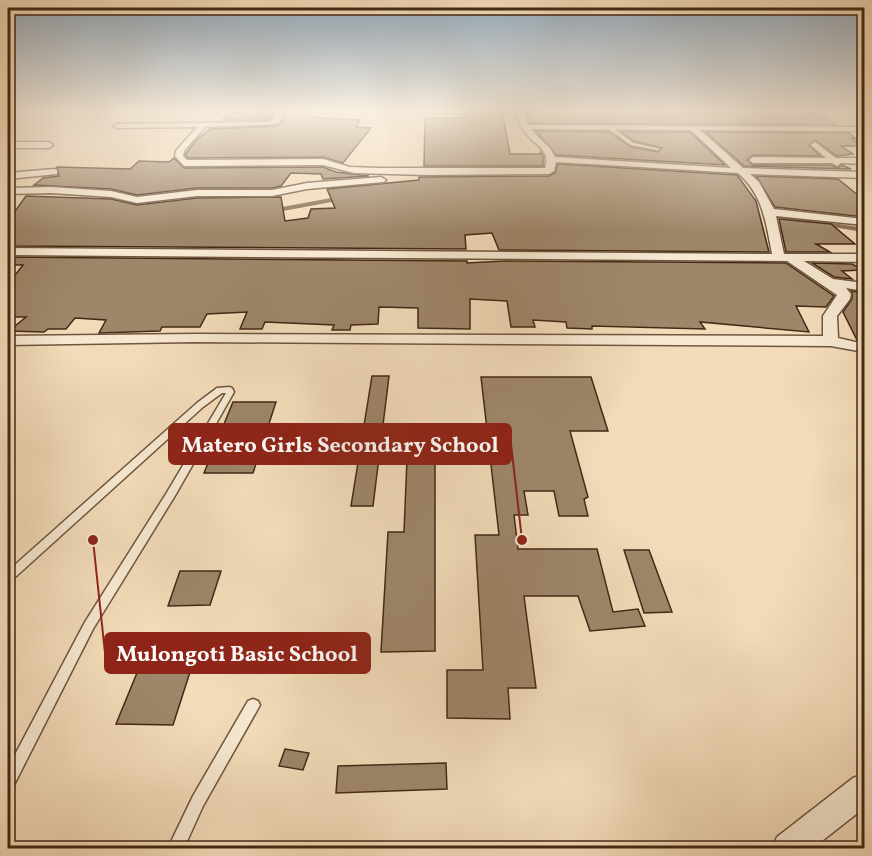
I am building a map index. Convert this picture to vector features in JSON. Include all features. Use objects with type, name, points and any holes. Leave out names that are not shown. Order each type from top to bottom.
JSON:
[{"type":"street","points":[[180,151],[179,156],[184,162],[324,162],[334,163],[350,170],[430,172],[560,171]]},
{"type":"street","points":[[548,151],[552,159],[549,171]]},
{"type":"street","points":[[718,151],[754,182],[770,212],[784,257],[828,282],[844,294],[843,299],[830,316],[831,341]]},
{"type":"street","points":[[823,151],[850,174]]},
{"type":"street","points":[[552,159],[740,171],[864,175]]},
{"type":"street","points":[[727,159],[864,161]]},
{"type":"street","points":[[571,171],[582,171]]},
{"type":"street","points":[[8,176],[54,172]]},
{"type":"street","points":[[8,191],[51,190],[111,194],[137,200],[197,193],[272,193],[307,186],[365,182],[430,172]]},
{"type":"street","points":[[770,212],[864,222]]},
{"type":"street","points":[[8,252],[864,258]]},
{"type":"street","points":[[828,282],[864,287]]},
{"type":"street","points":[[8,341],[195,338],[831,341],[864,348]]},
{"type":"street","points":[[788,849],[864,789]]},
{"type":"lane","points":[[8,577],[200,405],[216,392],[229,390],[230,392],[199,448],[89,626],[8,782]]},
{"type":"lane","points":[[176,849],[198,801],[253,705]]},
{"type":"building","points":[[188,151],[353,151],[343,163],[323,157],[188,158],[185,155]]},
{"type":"building","points":[[424,151],[509,151],[510,154],[541,154],[540,151],[543,156],[543,166],[424,166]]},
{"type":"building","points":[[553,151],[710,151],[725,165],[556,155]]},
{"type":"building","points":[[727,151],[815,151],[820,156],[753,155],[747,160],[753,165],[831,165],[837,168],[842,165],[851,169],[744,166]]},
{"type":"building","points":[[830,151],[848,151],[853,154],[837,156]]},
{"type":"building","points":[[174,158],[184,168],[323,167],[336,172],[369,176],[323,179],[321,174],[291,173],[281,186],[272,188],[197,188],[137,195],[111,189],[34,185],[43,178],[59,176],[57,167],[130,169],[139,161],[169,162]]},
{"type":"building","points":[[558,164],[737,175],[756,201],[769,252],[499,250],[492,233],[465,235],[466,249],[8,246],[8,221],[26,196],[111,199],[137,205],[197,198],[281,197],[285,221],[308,218],[311,209],[335,208],[327,189],[419,180],[419,177],[549,176],[555,173]]},
{"type":"building","points":[[756,176],[838,179],[864,200],[864,217],[775,207]]},
{"type":"building","points":[[779,219],[831,224],[855,244],[816,244],[830,252],[786,252]]},
{"type":"building","points":[[8,257],[467,261],[467,263],[504,261],[786,263],[834,296],[826,307],[796,306],[809,332],[700,322],[705,329],[592,326],[592,329],[567,328],[566,322],[533,320],[535,327],[511,327],[507,301],[470,299],[470,329],[418,328],[418,308],[379,307],[378,324],[351,325],[350,330],[332,330],[334,325],[265,322],[262,329],[240,329],[247,312],[207,314],[200,327],[162,327],[160,331],[99,333],[106,320],[75,318],[66,329],[48,329],[44,332],[9,331],[26,317],[8,317],[8,284],[23,265],[8,265]]},
{"type":"building","points":[[812,263],[852,264],[863,270],[842,271],[852,279],[834,277]]},
{"type":"building","points":[[852,291],[864,293],[864,342],[857,340],[843,312],[852,299]]},
{"type":"building","points":[[372,376],[389,376],[373,506],[351,506]]},
{"type":"building","points":[[481,377],[591,377],[608,431],[570,431],[588,497],[584,499],[588,516],[559,516],[554,491],[524,491],[528,515],[514,515],[518,549],[597,549],[613,612],[638,609],[645,626],[590,631],[578,596],[524,596],[536,688],[508,688],[510,719],[447,718],[447,670],[483,670],[475,535],[499,535]]},
{"type":"building","points":[[233,402],[276,402],[253,473],[204,473]]},
{"type":"building","points":[[408,435],[435,435],[435,651],[381,652],[388,532],[404,532]]},
{"type":"building","points":[[624,550],[649,550],[672,612],[644,613]]},
{"type":"building","points":[[180,571],[221,571],[210,605],[168,606]]},
{"type":"building","points":[[139,668],[191,669],[173,725],[116,724]]},
{"type":"building","points":[[285,749],[309,753],[303,770],[279,766]]},
{"type":"building","points":[[446,763],[447,789],[336,793],[338,766]]},
{"type":"waterway","points":[[277,210],[337,199]]},
{"type":"waterway","points":[[776,216],[864,230]]},
{"type":"place","name":"Mulongoti Basic School","points":[[93,540]]},
{"type":"place","name":"Matero Girls Secondary School","points":[[522,540]]}]
